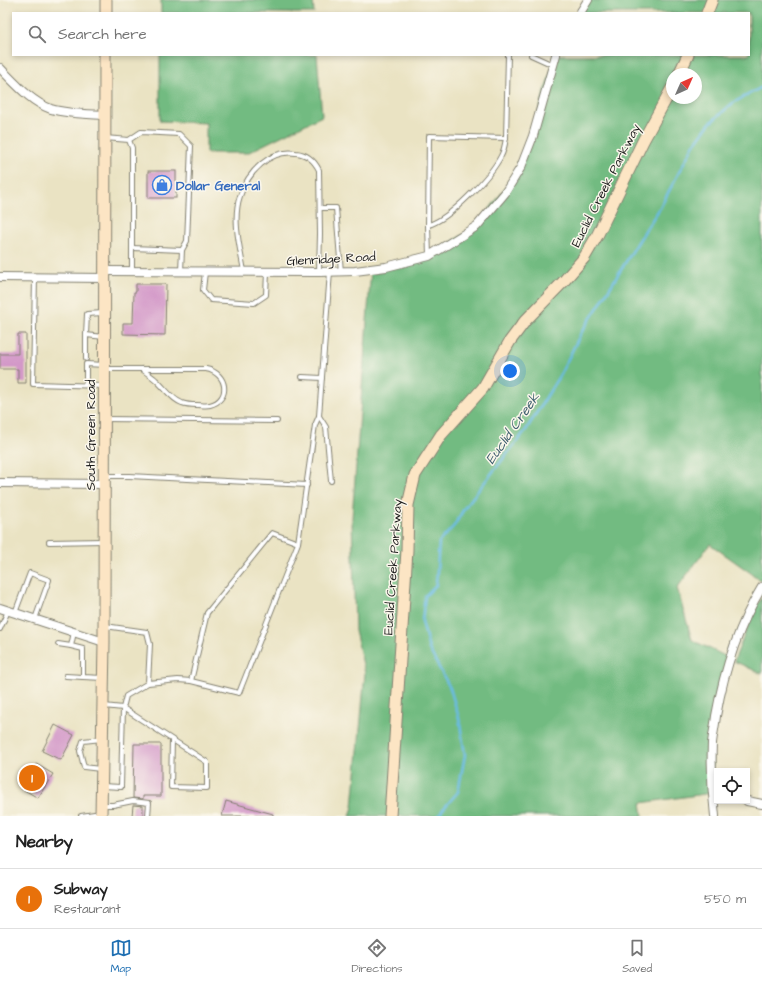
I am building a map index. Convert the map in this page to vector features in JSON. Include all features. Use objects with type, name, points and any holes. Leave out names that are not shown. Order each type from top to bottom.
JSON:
[{"type":"street","points":[[106,0],[106,12]]},
{"type":"street","points":[[581,12],[588,0]]},
{"type":"street","points":[[707,12],[712,0]]},
{"type":"street","name":"South Green Road","points":[[101,812],[104,678],[104,419],[106,274],[104,115],[105,56]]},
{"type":"street","name":"Glenridge Road","points":[[0,277],[106,274],[132,271],[341,272],[386,267],[429,256],[477,226],[505,194],[521,167],[531,142],[556,56]]},
{"type":"street","points":[[682,68],[688,56]]},
{"type":"street","points":[[0,68],[22,90],[38,102],[50,108],[64,112],[104,115]]},
{"type":"street","name":"Euclid Creek Parkway","points":[[390,816],[407,550],[408,505],[415,475],[441,435],[483,388],[510,340],[521,326],[584,258],[597,236],[643,141],[666,99]]},
{"type":"street","points":[[0,483],[104,480]]},
{"type":"street","points":[[714,776],[712,742],[720,696],[729,658],[742,626],[762,587]]},
{"type":"street","points":[[8,611],[104,642]]},
{"type":"street","points":[[750,802],[762,804]]},
{"type":"street","points":[[715,804],[715,816]]},
{"type":"lane","points":[[428,225],[436,223],[465,200],[481,183],[502,156],[506,138],[508,56]]},
{"type":"lane","points":[[533,56],[553,65]]},
{"type":"lane","points":[[105,138],[129,140],[141,132],[179,134],[191,146],[187,241],[182,250],[181,271]]},
{"type":"lane","points":[[429,256],[428,136],[506,138]]},
{"type":"lane","points":[[129,140],[132,148],[132,271]]},
{"type":"lane","points":[[244,272],[237,218],[240,196],[250,177],[261,164],[272,156],[288,151],[304,154],[315,162],[319,170],[319,272]]},
{"type":"lane","points":[[320,208],[336,208],[341,272]]},
{"type":"lane","points":[[132,248],[182,250]]},
{"type":"lane","points":[[205,272],[203,290],[211,300],[254,303],[266,295],[267,272]]},
{"type":"lane","points":[[102,786],[121,787],[123,708],[126,696],[148,683],[178,680],[191,681],[239,693],[298,543],[315,425],[319,416],[330,272]]},
{"type":"lane","points":[[35,277],[33,384],[105,386]]},
{"type":"lane","points":[[86,359],[87,314],[105,312]]},
{"type":"lane","points":[[86,335],[105,337]]},
{"type":"lane","points":[[86,385],[86,364],[105,367],[142,369],[206,369],[213,370],[218,374],[222,379],[224,391],[221,397],[210,405],[189,405],[174,398],[142,369]]},
{"type":"lane","points":[[302,377],[322,378]]},
{"type":"lane","points":[[319,416],[326,427],[331,481]]},
{"type":"lane","points":[[104,419],[277,421]]},
{"type":"lane","points":[[104,480],[129,476],[307,485]]},
{"type":"lane","points":[[191,681],[207,614],[272,533],[298,543]]},
{"type":"lane","points":[[49,542],[104,541]]},
{"type":"lane","points":[[0,629],[8,611],[30,572],[50,580],[35,619]]},
{"type":"lane","points":[[104,626],[147,632],[150,644],[148,683]]},
{"type":"lane","points":[[71,646],[74,632]]},
{"type":"lane","points":[[58,644],[83,649],[83,677]]},
{"type":"lane","points":[[66,676],[104,678]]},
{"type":"lane","points":[[103,706],[123,708],[207,762],[207,788],[171,787],[172,740]]},
{"type":"lane","points":[[102,769],[84,768],[80,751],[83,741],[103,739]]},
{"type":"lane","points":[[81,816],[101,812],[113,805],[133,801],[149,803],[148,816]]},
{"type":"green space","points":[[161,0],[313,0],[314,12],[161,12]]},
{"type":"green space","points":[[588,0],[762,0],[762,581],[710,544],[677,588],[692,640],[729,658],[712,742],[712,793],[641,803],[643,816],[350,816],[353,807],[365,673],[355,631],[352,518],[371,269],[429,256],[477,226],[521,167],[556,56],[750,56],[750,12],[581,12]]},
{"type":"green space","points":[[160,56],[317,56],[322,116],[247,153],[206,153],[206,123],[160,121]]},
{"type":"green space","points":[[762,597],[762,674],[734,661],[753,613]]},
{"type":"building","name":"Dollar General","points":[[148,171],[176,171],[176,198],[148,198]]},
{"type":"building","points":[[136,284],[166,284],[165,335],[123,334],[123,323],[133,323],[134,292],[136,292]]},
{"type":"building","points":[[18,334],[26,334],[26,383],[18,383],[18,369],[0,369],[0,354],[18,354]]},
{"type":"building","points":[[55,725],[74,735],[61,760],[42,751]]},
{"type":"building","points":[[134,744],[161,744],[161,796],[143,796],[143,799],[133,798]]},
{"type":"building","points":[[36,764],[53,774],[38,798],[21,788]]},
{"type":"building","points":[[226,801],[273,814],[273,816],[222,816]]},
{"type":"building","points":[[133,805],[143,806],[143,816],[132,816]]},
{"type":"waterway","name":"Euclid Creek","points":[[439,816],[443,809],[458,792],[465,755],[459,718],[450,688],[429,649],[422,621],[425,596],[436,585],[439,542],[454,526],[465,507],[526,430],[561,373],[581,333],[660,208],[694,144],[710,123],[733,103],[762,87]]},
{"type":"place","name":"Dollar General","points":[[162,185]]},
{"type":"place","name":"Subway","points":[[32,778]]}]
